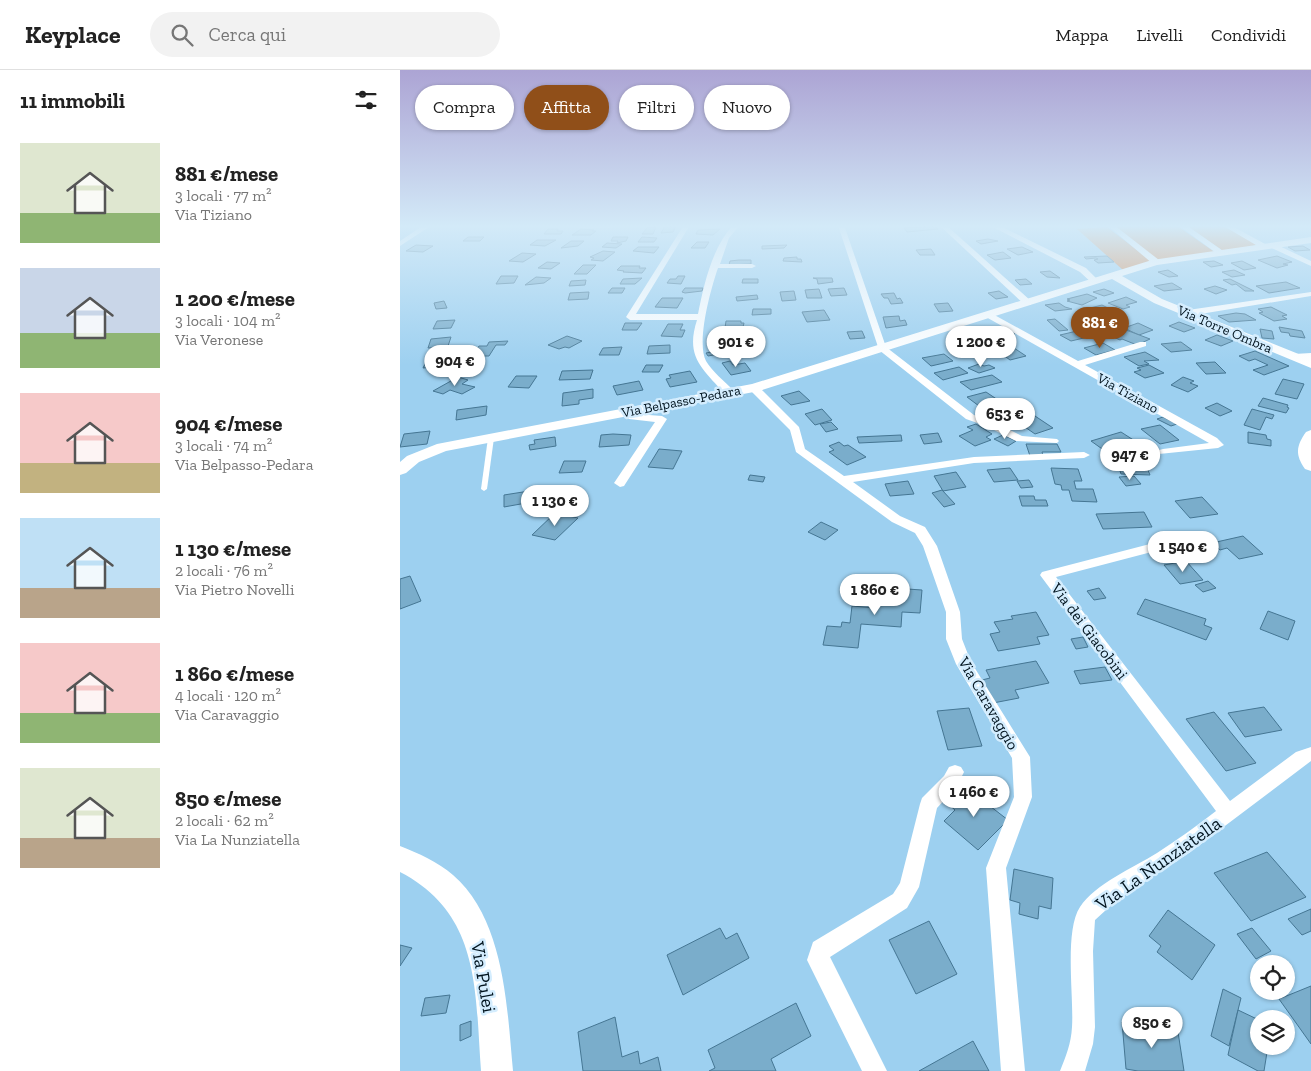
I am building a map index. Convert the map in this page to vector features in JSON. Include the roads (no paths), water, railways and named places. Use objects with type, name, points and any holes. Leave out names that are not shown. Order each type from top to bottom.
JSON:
[{"type":"street","points":[[658,272],[630,317],[702,317]]},
{"type":"street","points":[[713,272],[708,284],[696,341],[701,360],[729,392]]},
{"type":"street","points":[[857,272],[882,348],[970,418],[990,424],[1020,439],[1053,441]]},
{"type":"street","points":[[994,272],[1028,303]]},
{"type":"street","points":[[1085,272],[1096,282]]},
{"type":"street","name":"Via Belpasso-Pedara","points":[[400,470],[413,459],[442,447],[754,388],[1127,272]]},
{"type":"street","name":"Via Torre Ombra","points":[[1114,276],[1158,301],[1311,364]]},
{"type":"street","points":[[1188,314],[1311,294]]},
{"type":"street","name":"Via Tiziano","points":[[989,315],[1213,440],[1218,445],[1163,452]]},
{"type":"street","points":[[1078,364],[1143,344]]},
{"type":"street","points":[[1294,357],[1311,356]]},
{"type":"street","name":"Via Caravaggio","points":[[754,388],[795,429],[800,450],[896,519],[920,530],[930,546],[953,612],[954,639],[964,664],[1021,757],[1024,769],[1023,797],[996,868],[1013,1071]]},
{"type":"street","points":[[620,483],[662,419],[633,417],[625,412]]},
{"type":"street","points":[[1311,435],[1305,443],[1304,449],[1305,456],[1311,466]]},
{"type":"street","points":[[844,480],[974,460],[1084,455]]},
{"type":"street","name":"Via dei Giacobini","points":[[1200,535],[1047,575],[1228,813]]},
{"type":"street","name":"Via La Nunziatella","points":[[1072,1071],[1077,1065],[1083,1034],[1082,949],[1086,915],[1095,904],[1165,859],[1302,757],[1311,754]]},
{"type":"street","points":[[875,1071],[818,960],[821,950],[900,901],[909,887],[929,804],[951,781],[955,772]]},
{"type":"street","name":"Via Pulei","points":[[400,858],[448,888],[471,919],[483,951],[497,1071]]},
{"type":"lane","points":[[484,489],[491,438]]}]
